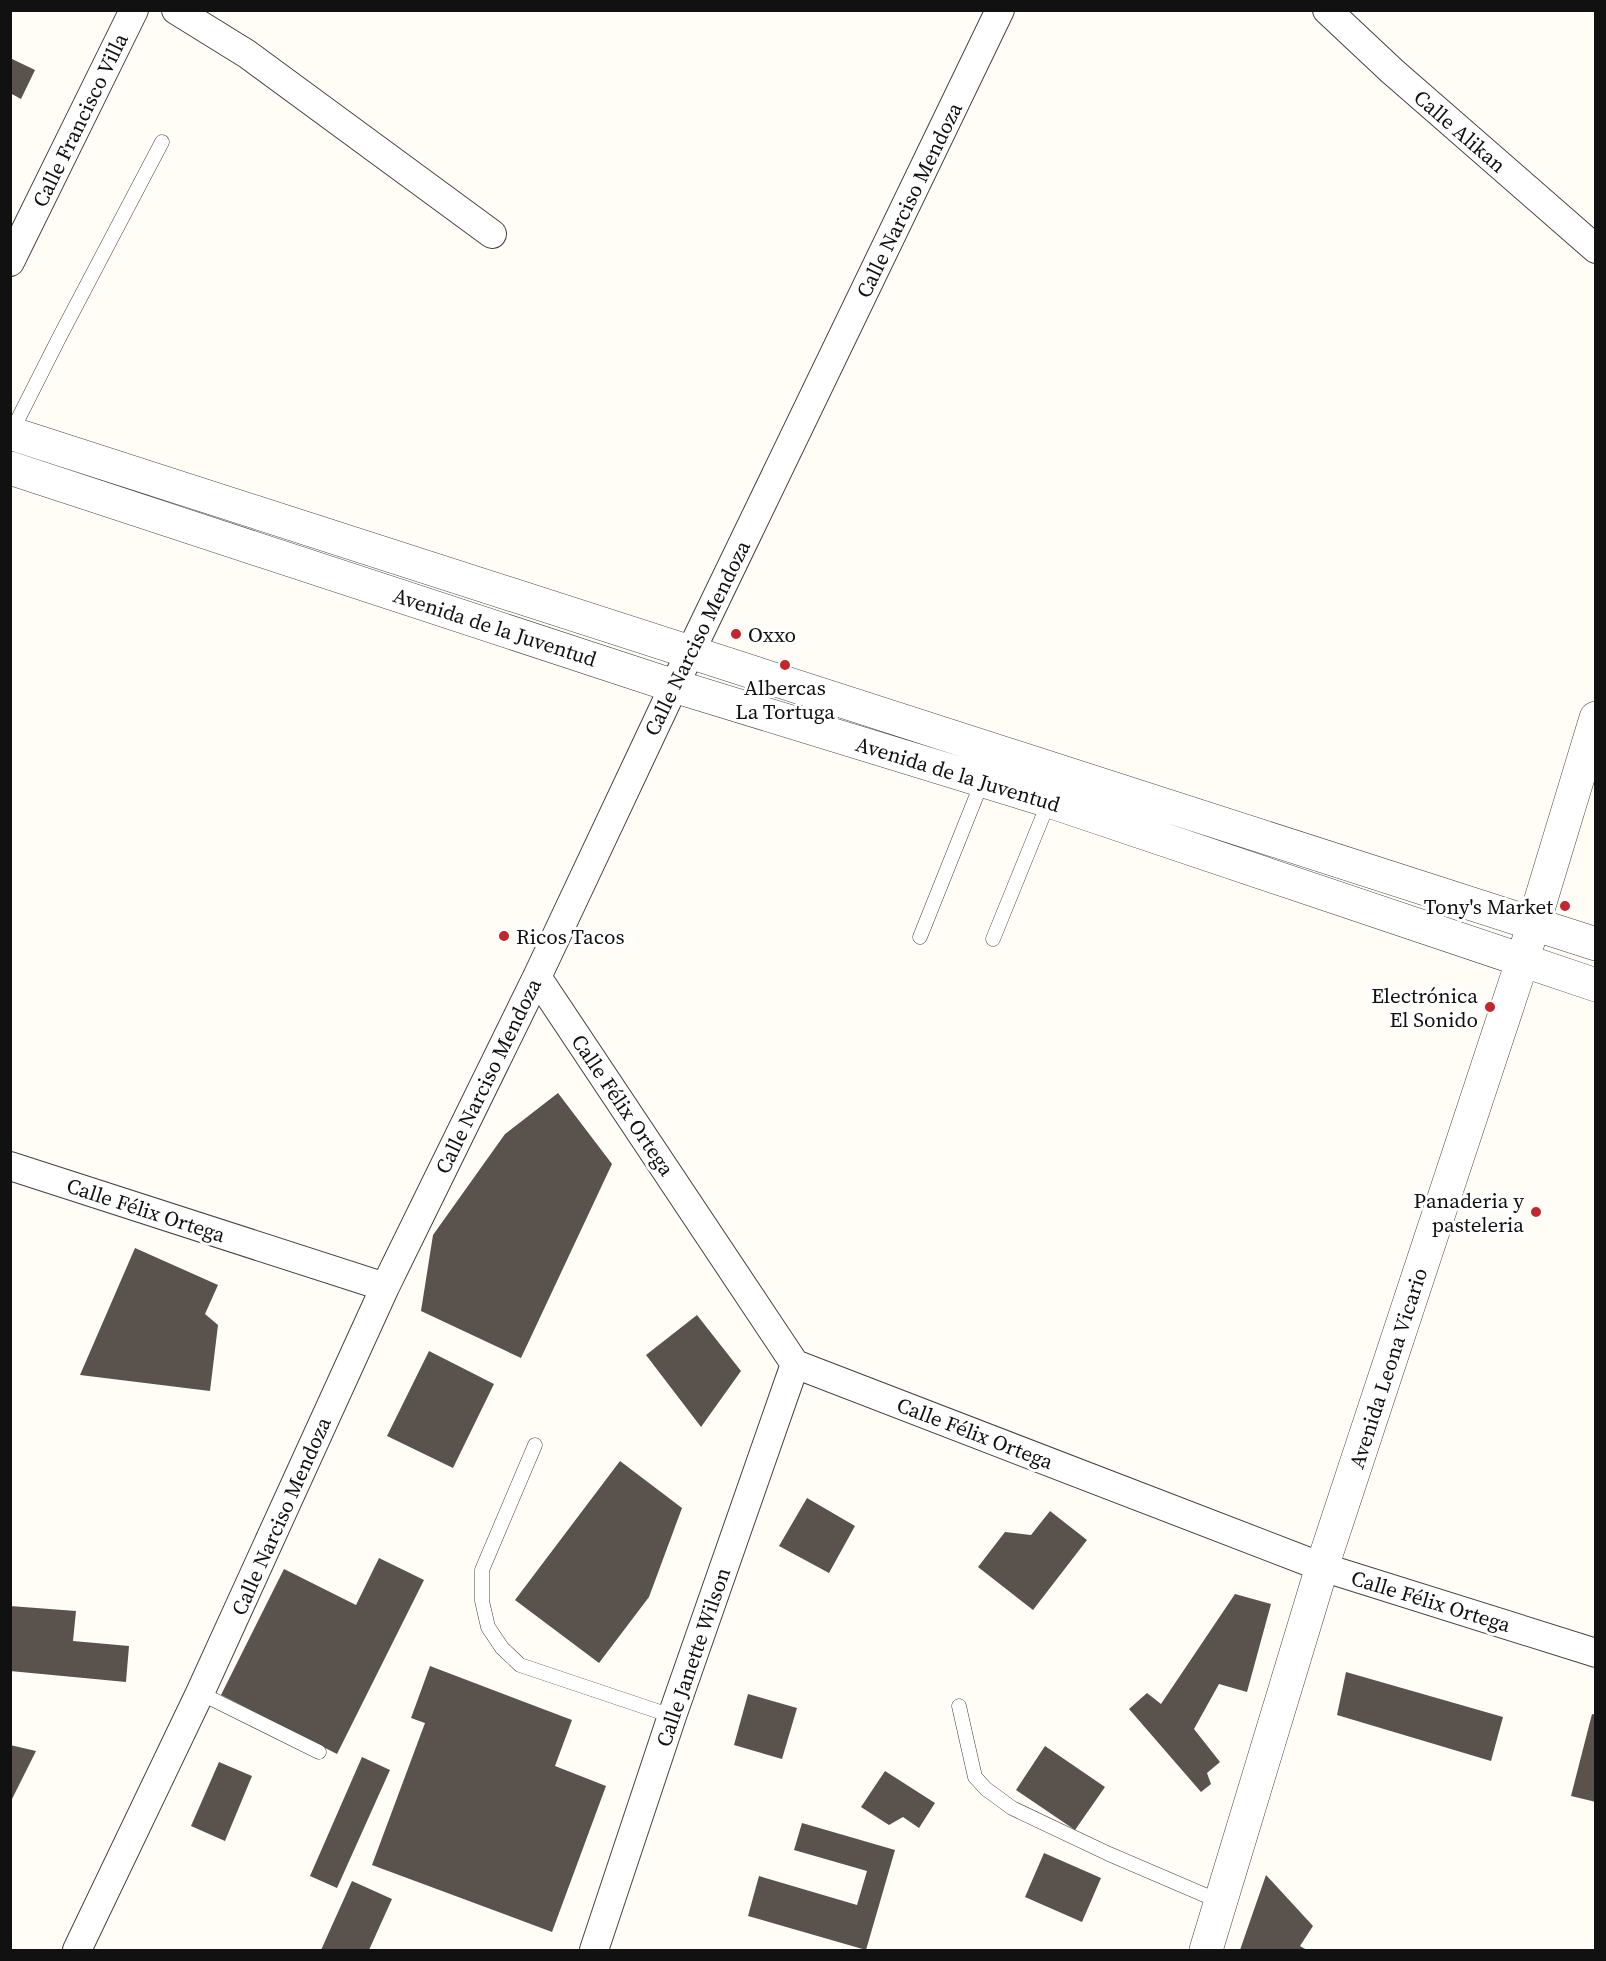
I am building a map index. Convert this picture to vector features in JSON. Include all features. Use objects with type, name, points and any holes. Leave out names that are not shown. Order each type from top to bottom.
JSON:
[{"type":"street","name":"Calle Francisco Villa","points":[[10,262],[134,10]]},
{"type":"street","points":[[177,10],[248,54],[492,234]]},
{"type":"street","name":"Calle Narciso Mendoza","points":[[77,1950],[200,1693],[385,1287],[537,977],[674,686],[1000,10]]},
{"type":"street","name":"Calle Alikan","points":[[1327,10],[1392,71],[1596,249]]},
{"type":"street","name":"Avenida de la Juventud","points":[[11,433],[1596,944]]},
{"type":"street","name":"Avenida de la Juventud","points":[[10,468],[674,686],[1049,801],[1596,985]]},
{"type":"street","name":"Avenida Leona Vicario","points":[[1206,1950],[1322,1567],[1522,962],[1596,718]]},
{"type":"street","name":"Calle Félix Ortega","points":[[537,977],[795,1364],[1322,1567],[1596,1653]]},
{"type":"street","name":"Calle Félix Ortega","points":[[10,1166],[385,1287]]},
{"type":"street","name":"Calle Janette Wilson","points":[[594,1950],[672,1716],[795,1364]]},
{"type":"lane","points":[[11,433],[58,338],[162,142]]},
{"type":"lane","points":[[920,937],[982,782]]},
{"type":"lane","points":[[993,939],[1049,801]]},
{"type":"lane","points":[[535,1445],[482,1570],[482,1600],[488,1627],[502,1648],[520,1665],[672,1716]]},
{"type":"lane","points":[[200,1693],[319,1752]]},
{"type":"lane","points":[[959,1706],[975,1777],[995,1796],[1012,1808],[1109,1854],[1221,1902]]},
{"type":"building","points":[[10,58],[35,70],[21,99],[10,93]]},
{"type":"building","points":[[558,1093],[612,1164],[521,1358],[421,1311],[433,1235],[505,1134]]},
{"type":"building","points":[[135,1248],[218,1285],[205,1314],[218,1325],[210,1391],[80,1375]]},
{"type":"building","points":[[697,1315],[741,1371],[701,1427],[646,1355]]},
{"type":"building","points":[[429,1351],[494,1384],[453,1468],[387,1436]]},
{"type":"building","points":[[620,1461],[682,1508],[649,1597],[599,1663],[515,1600]]},
{"type":"building","points":[[807,1498],[855,1526],[829,1573],[779,1546]]},
{"type":"building","points":[[1050,1511],[1087,1540],[1033,1610],[978,1567],[1005,1532],[1031,1535]]},
{"type":"building","points":[[379,1558],[424,1580],[337,1754],[221,1695],[284,1569],[356,1605]]},
{"type":"building","points":[[1235,1594],[1271,1604],[1247,1692],[1219,1684],[1194,1729],[1220,1762],[1207,1773],[1211,1784],[1201,1792],[1129,1709],[1147,1693],[1161,1704]]},
{"type":"building","points":[[10,1606],[76,1611],[73,1641],[129,1646],[126,1682],[10,1671]]},
{"type":"building","points":[[430,1666],[572,1720],[555,1766],[606,1786],[552,1932],[372,1865],[425,1723],[411,1718]]},
{"type":"building","points":[[1346,1672],[1503,1717],[1491,1761],[1337,1715]]},
{"type":"building","points":[[748,1694],[797,1708],[782,1759],[734,1745]]},
{"type":"building","points":[[1592,1714],[1596,1715],[1596,1802],[1571,1796]]},
{"type":"building","points":[[10,1745],[36,1751],[10,1803]]},
{"type":"building","points":[[1045,1746],[1105,1787],[1075,1830],[1016,1790]]},
{"type":"building","points":[[362,1757],[390,1770],[337,1888],[310,1876]]},
{"type":"building","points":[[219,1762],[252,1776],[225,1841],[191,1826]]},
{"type":"building","points":[[885,1771],[935,1803],[919,1828],[903,1817],[889,1825],[861,1807]]},
{"type":"building","points":[[802,1823],[895,1850],[866,1950],[748,1916],[759,1876],[857,1905],[867,1871],[794,1850]]},
{"type":"building","points":[[1044,1853],[1101,1878],[1082,1922],[1025,1897]]},
{"type":"building","points":[[1266,1875],[1313,1926],[1300,1946],[1307,1950],[1240,1950]]},
{"type":"building","points":[[352,1881],[392,1899],[369,1950],[321,1950]]},
{"type":"place","name":"Oxxo","points":[[736,634]]},
{"type":"place","name":"Albercas La Tortuga","points":[[785,665]]},
{"type":"place","name":"Tony's Market","points":[[1565,906]]},
{"type":"place","name":"Ricos Tacos","points":[[504,936]]},
{"type":"place","name":"Electrónica El Sonido","points":[[1490,1007]]},
{"type":"place","name":"Panaderia y pasteleria","points":[[1536,1212]]}]
